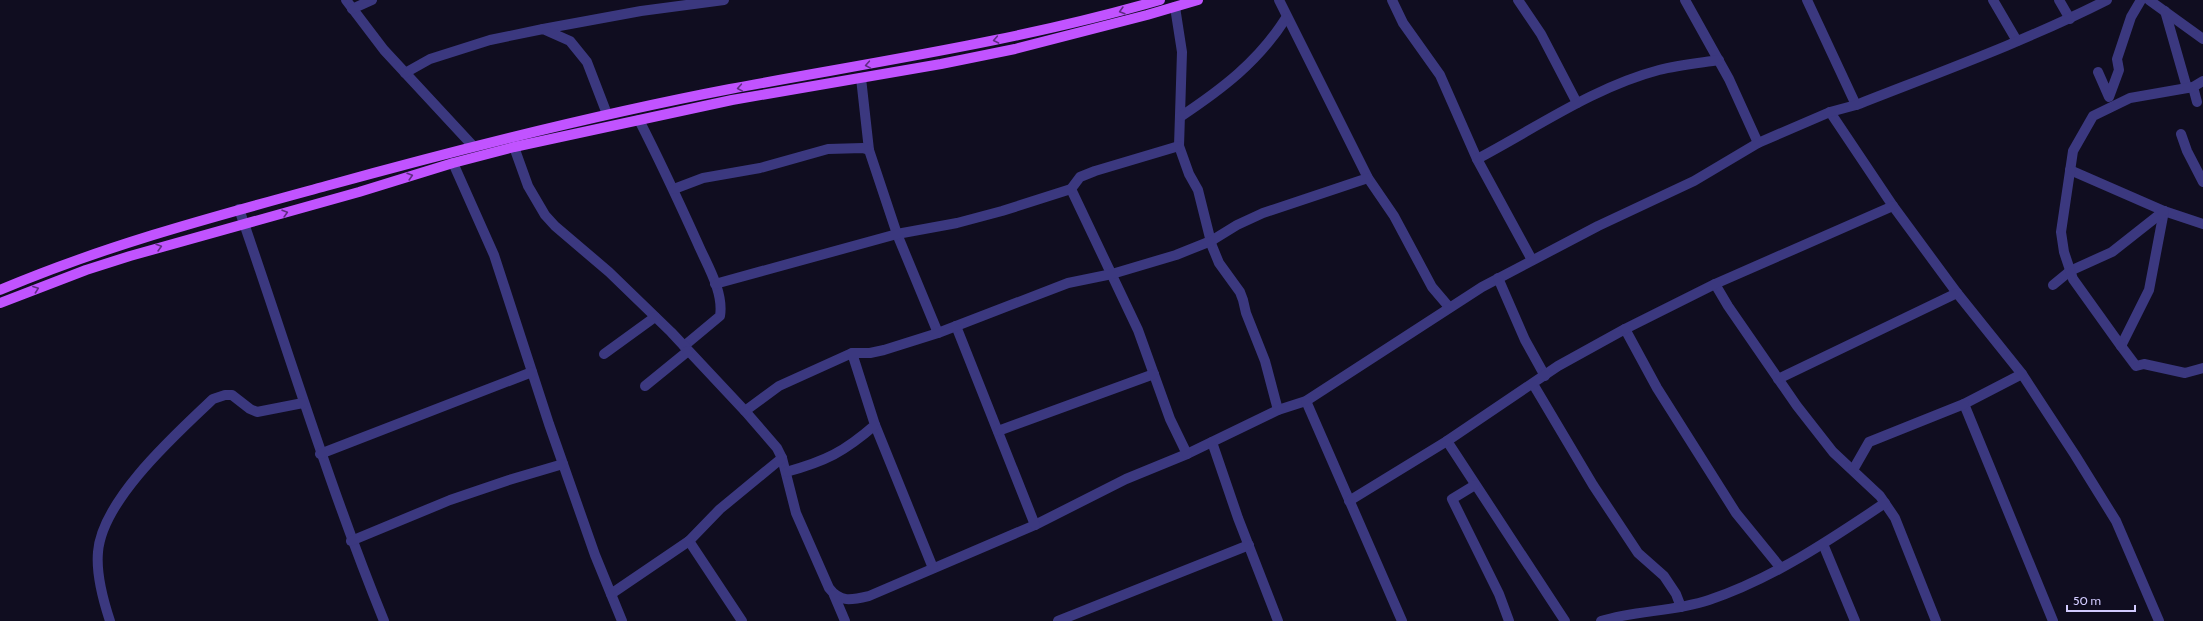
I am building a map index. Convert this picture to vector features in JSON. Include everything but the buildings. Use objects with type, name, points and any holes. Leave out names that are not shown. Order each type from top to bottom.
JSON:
[{"type":"main road","points":[[0,290],[127,243],[184,224],[473,146],[606,114],[1014,37],[1112,14],[1160,0]]},
{"type":"main road","points":[[0,303],[86,270],[187,239],[245,224],[453,163],[514,147],[732,100],[861,78],[1015,49],[1198,0]]},
{"type":"street","points":[[346,0],[384,50],[473,146]]},
{"type":"street","points":[[352,9],[372,0]]},
{"type":"street","points":[[405,73],[430,59],[490,40],[641,11],[724,0]]},
{"type":"street","points":[[1278,0],[1368,178],[1394,216],[1432,287],[1449,307]]},
{"type":"street","points":[[1392,0],[1403,23],[1440,75],[1477,158],[1532,260]]},
{"type":"street","points":[[1518,0],[1541,34],[1577,103]]},
{"type":"street","points":[[1685,0],[1719,60],[1758,143]]},
{"type":"street","points":[[1807,0],[1856,105]]},
{"type":"street","points":[[1993,0],[2017,41]]},
{"type":"street","points":[[2059,0],[2070,19]]},
{"type":"street","points":[[834,595],[852,601],[869,596],[1035,525],[1126,479],[1187,454],[1278,410],[1306,401],[1449,307],[1498,278],[1598,226],[1694,181],[1758,143],[1830,112],[1856,105],[2017,41],[2070,19],[2107,0]]},
{"type":"street","points":[[2098,72],[2109,97],[2119,70],[2117,59],[2131,17],[2141,0]]},
{"type":"street","points":[[2149,0],[2203,39]]},
{"type":"street","points":[[1175,7],[1182,52],[1179,146],[1189,174],[1198,190],[1211,241],[1219,263],[1240,292],[1265,361],[1278,410]]},
{"type":"street","points":[[2165,12],[2190,88],[2197,102]]},
{"type":"street","points":[[1180,117],[1219,91],[1245,69],[1277,32],[1286,18]]},
{"type":"street","points":[[543,29],[570,41],[587,62],[606,114]]},
{"type":"street","points":[[1477,158],[1577,103],[1658,70],[1719,60]]},
{"type":"street","points":[[861,78],[869,150],[897,234],[938,333]]},
{"type":"street","points":[[2203,82],[2190,88],[2130,98],[2093,116],[2073,151],[2061,232],[2064,252],[2073,279],[2136,366],[2144,364],[2185,373],[2203,368]]},
{"type":"street","points":[[1830,112],[1894,206],[1957,292],[2022,374],[2116,521],[2159,621]]},
{"type":"street","points":[[639,120],[674,189],[715,284],[721,308],[720,316],[645,386]]},
{"type":"street","points":[[2181,134],[2187,152],[2203,182]]},
{"type":"street","points":[[715,284],[897,234],[957,223],[1071,189],[1080,177],[1095,170],[1179,146]]},
{"type":"street","points":[[514,147],[528,186],[545,215],[555,226],[609,272],[686,348],[745,411],[777,448],[782,458],[796,513],[834,595],[843,620]]},
{"type":"street","points":[[674,189],[703,178],[760,168],[828,149],[863,148],[869,150]]},
{"type":"street","points":[[453,163],[494,255],[563,464],[622,621]]},
{"type":"street","points":[[2070,170],[2164,211],[2203,224]]},
{"type":"street","points":[[745,411],[779,386],[852,353],[870,354],[938,333],[1068,283],[1112,274],[1176,255],[1211,241],[1237,225],[1263,213],[1368,178]]},
{"type":"street","points":[[1071,189],[1138,330],[1170,419],[1187,454]]},
{"type":"street","points":[[1349,501],[1447,441],[1545,376],[1625,329],[1715,284],[1894,206]]},
{"type":"street","points":[[239,209],[320,454],[351,541],[384,621]]},
{"type":"street","points":[[2053,285],[2070,271],[2112,252],[2164,211]]},
{"type":"street","points":[[2121,346],[2149,290],[2164,211]]},
{"type":"street","points":[[1498,278],[1525,340],[1545,376]]},
{"type":"street","points":[[1715,284],[1778,379],[1833,452],[1885,503],[1895,518],[1936,621]]},
{"type":"street","points":[[1778,379],[1957,292]]},
{"type":"street","points":[[604,354],[655,317]]},
{"type":"street","points":[[956,326],[1035,525]]},
{"type":"street","points":[[1625,329],[1657,388],[1736,513],[1780,567]]},
{"type":"street","points":[[852,353],[875,425],[932,568]]},
{"type":"street","points":[[320,454],[532,372]]},
{"type":"street","points":[[998,431],[1154,374]]},
{"type":"street","points":[[1853,470],[1869,442],[1964,404],[2022,374]]},
{"type":"street","points":[[1533,384],[1593,485],[1638,553],[1664,576],[1676,594],[1681,607]]},
{"type":"street","points":[[110,621],[101,585],[98,552],[103,532],[131,482],[168,442],[213,399],[220,396],[232,395],[250,410],[257,412],[303,403]]},
{"type":"street","points":[[1306,401],[1402,621]]},
{"type":"street","points":[[1964,404],[2053,621]]},
{"type":"street","points":[[786,472],[819,462],[850,446],[875,425]]},
{"type":"street","points":[[1447,441],[1564,621]]},
{"type":"street","points":[[1212,442],[1278,621]]},
{"type":"street","points":[[611,594],[689,541],[720,509],[782,458]]},
{"type":"street","points":[[351,541],[450,500],[563,464]]},
{"type":"street","points":[[1475,485],[1452,499],[1499,594],[1509,621]]},
{"type":"street","points":[[1601,621],[1681,607],[1709,600],[1751,583],[1823,544],[1885,503]]},
{"type":"street","points":[[689,541],[742,621]]},
{"type":"street","points":[[1823,544],[1855,621]]},
{"type":"street","points":[[1058,621],[1075,618],[1249,545]]}]
